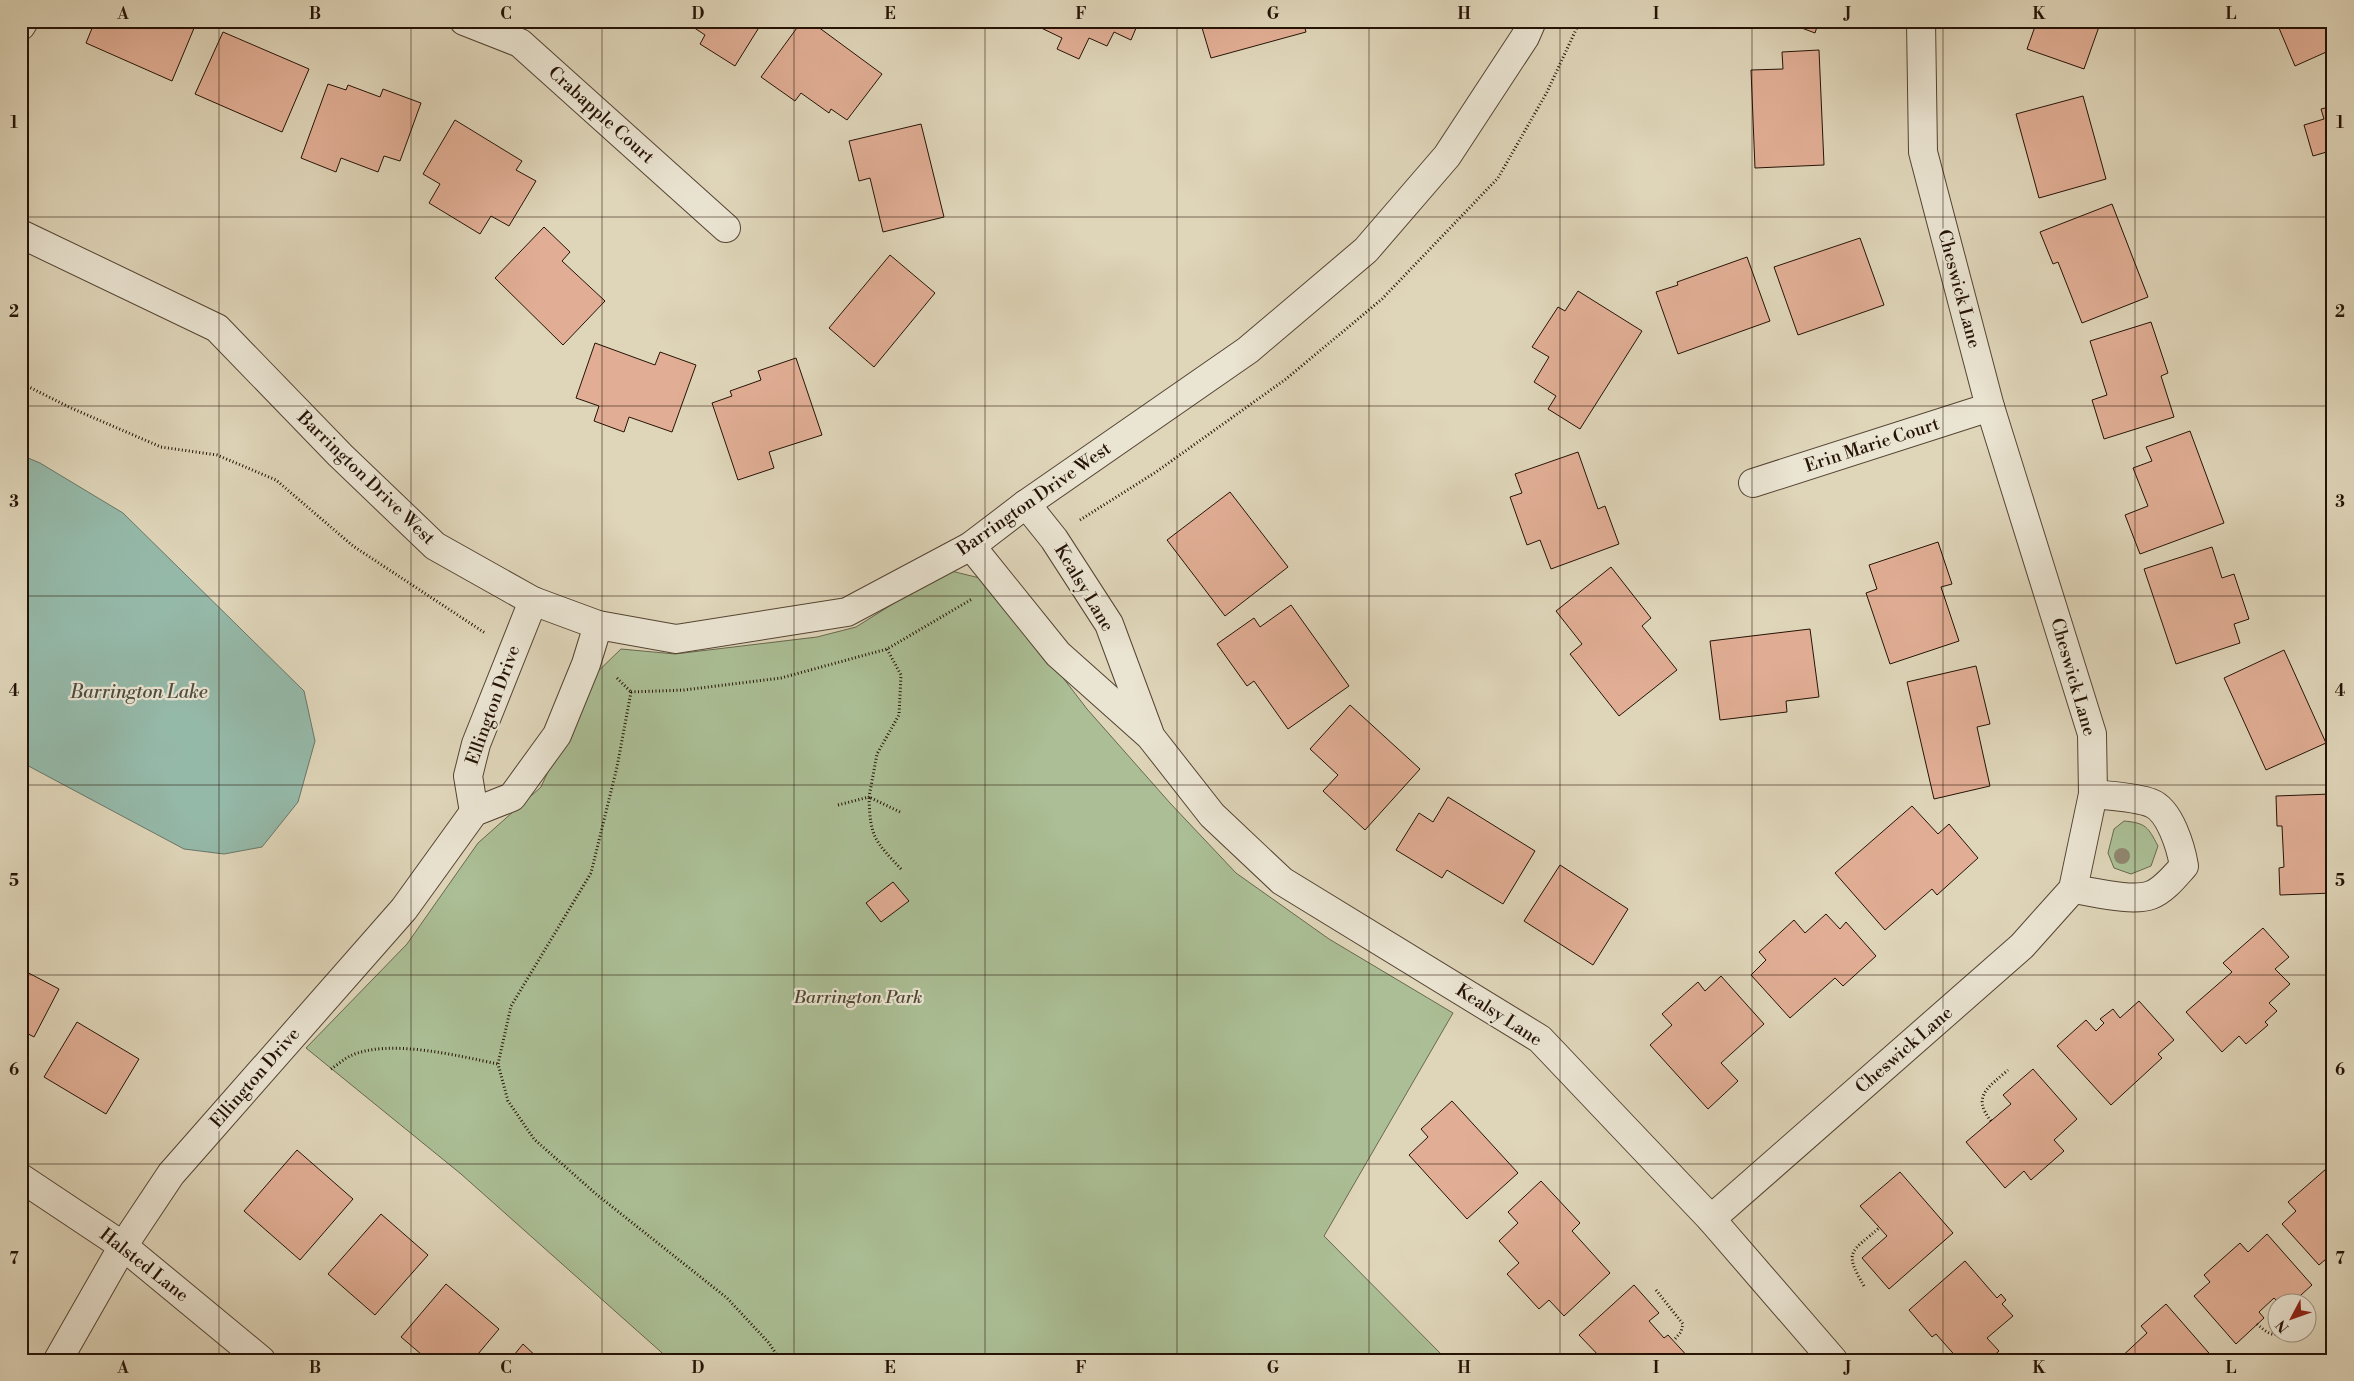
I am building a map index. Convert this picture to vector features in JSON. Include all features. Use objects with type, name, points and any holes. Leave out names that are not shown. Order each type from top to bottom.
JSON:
[{"type":"street","points":[[21,26],[24,21]]},
{"type":"street","name":"Crabapple Court","points":[[464,21],[520,43],[726,228]]},
{"type":"street","name":"Barrington Drive West","points":[[21,234],[217,328],[340,454],[435,546],[533,601],[598,625],[676,639],[847,612],[971,546],[1026,504],[1248,350],[1366,250],[1447,156],[1525,37],[1532,21]]},
{"type":"street","name":"Cheswick Lane","points":[[1711,1220],[2022,946],[2073,889],[2094,794],[2092,734],[1990,407],[1923,152],[1921,21]]},
{"type":"street","name":"Erin Marie Court","points":[[1753,483],[1990,407]]},
{"type":"street","name":"Kealsy Lane","points":[[1026,504],[1054,539],[1109,624],[1150,736]]},
{"type":"street","name":"Kealsy Lane","points":[[971,546],[1058,654],[1150,736],[1212,815],[1282,881],[1540,1039],[1711,1220],[1833,1360]]},
{"type":"street","name":"Ellington Drive","points":[[58,1360],[123,1246],[171,1174],[404,909],[474,812],[468,776],[476,744],[533,601]]},
{"type":"street","points":[[474,812],[512,797],[557,735],[586,664],[598,625]]},
{"type":"street","points":[[2073,889],[2132,897],[2151,895],[2167,884],[2184,866],[2181,849],[2171,823],[2153,803],[2094,794]]},
{"type":"street","name":"Halsted Lane","points":[[21,1178],[123,1246],[261,1360]]},
{"type":"path","points":[[21,383],[71,408],[161,447],[217,454],[276,480],[352,546],[491,635]]},
{"type":"path","points":[[611,672],[631,692],[684,690],[781,678],[887,649],[967,604],[975,596]]},
{"type":"path","points":[[887,649],[901,675],[899,715],[877,754],[869,797],[870,820],[876,842],[902,870]]},
{"type":"path","points":[[631,692],[617,767],[591,874],[511,1006],[498,1064],[508,1102],[534,1139],[596,1194],[727,1298],[769,1343],[780,1360]]},
{"type":"path","points":[[838,804],[869,797],[900,812]]},
{"type":"path","points":[[331,1069],[351,1056],[377,1050],[423,1049],[498,1064]]},
{"type":"path","points":[[1991,1121],[1983,1111],[1981,1100],[1985,1090],[2008,1070]]},
{"type":"path","points":[[1864,1286],[1853,1267],[1851,1256],[1854,1250],[1880,1227]]},
{"type":"path","points":[[1656,1290],[1683,1324],[1681,1332],[1674,1340]]},
{"type":"path","points":[[2257,1324],[2266,1330]]},
{"type":"green space","name":"Barrington Park","points":[[947,570],[988,580],[1087,709],[1170,803],[1236,873],[1329,939],[1453,1013],[1324,1236],[1447,1360],[670,1360],[461,1174],[306,1048],[407,944],[478,843],[541,787],[590,679],[621,649],[675,654],[817,637],[856,627]]},
{"type":"green space","points":[[2124,821],[2146,827],[2158,846],[2151,866],[2131,874],[2114,868],[2108,853],[2114,829]]},
{"type":"water","name":"Barrington Lake","points":[[21,455],[40,463],[123,513],[304,691],[315,741],[298,802],[262,847],[224,854],[184,849],[21,762]]},
{"type":"building","points":[[95,21],[197,21],[172,81],[86,43]]},
{"type":"building","points":[[684,21],[763,21],[735,66],[700,44],[705,35]]},
{"type":"building","points":[[802,21],[810,21],[882,74],[847,120],[831,109],[829,113],[801,93],[795,101],[761,77]]},
{"type":"building","points":[[1034,21],[1139,21],[1131,40],[1114,32],[1107,46],[1089,38],[1079,59],[1057,49],[1062,38],[1033,24]]},
{"type":"building","points":[[1200,21],[1303,21],[1306,32],[1211,58]]},
{"type":"building","points":[[1783,21],[1819,21],[1815,33]]},
{"type":"building","points":[[2037,21],[2101,21],[2084,69],[2027,49]]},
{"type":"building","points":[[2276,21],[2333,21],[2333,49],[2295,66]]},
{"type":"building","points":[[223,32],[309,69],[282,132],[195,94]]},
{"type":"building","points":[[1819,50],[1824,165],[1755,168],[1751,70],[1783,69],[1782,52]]},
{"type":"building","points":[[328,84],[346,90],[348,85],[380,97],[383,89],[421,103],[400,161],[384,156],[378,172],[341,158],[336,172],[301,158]]},
{"type":"building","points":[[2083,96],[2106,179],[2039,198],[2016,114]]},
{"type":"building","points":[[2333,106],[2333,160],[2330,151],[2313,156],[2304,125],[2324,119],[2321,109]]},
{"type":"building","points":[[455,120],[522,161],[516,170],[536,181],[509,226],[491,216],[480,234],[429,203],[440,184],[423,174]]},
{"type":"building","points":[[921,124],[944,217],[883,232],[870,178],[859,181],[849,141]]},
{"type":"building","points":[[2112,204],[2148,297],[2082,323],[2058,262],[2053,264],[2040,232]]},
{"type":"building","points":[[544,227],[570,252],[562,261],[605,301],[563,345],[495,278]]},
{"type":"building","points":[[1860,238],[1884,305],[1798,335],[1774,267]]},
{"type":"building","points":[[890,255],[935,293],[874,367],[829,328]]},
{"type":"building","points":[[1747,257],[1770,321],[1678,354],[1656,292],[1678,285],[1677,282]]},
{"type":"building","points":[[1578,291],[1642,331],[1580,429],[1548,409],[1556,396],[1534,382],[1549,357],[1532,347],[1558,307],[1565,311]]},
{"type":"building","points":[[2151,322],[2168,373],[2161,376],[2174,417],[2104,439],[2092,400],[2107,395],[2090,341]]},
{"type":"building","points":[[595,343],[655,365],[660,352],[696,365],[672,432],[629,417],[624,432],[594,421],[599,406],[576,398]]},
{"type":"building","points":[[796,358],[822,435],[769,452],[774,468],[738,480],[712,403],[732,396],[730,391],[761,380],[758,371]]},
{"type":"building","points":[[2190,431],[2224,523],[2140,554],[2125,515],[2148,506],[2133,468],[2152,461],[2146,447]]},
{"type":"building","points":[[1578,452],[1598,509],[1605,506],[1619,544],[1551,569],[1540,540],[1527,545],[1510,497],[1522,493],[1515,474]]},
{"type":"building","points":[[1230,492],[1288,567],[1225,616],[1167,540]]},
{"type":"building","points":[[1938,542],[1952,584],[1941,587],[1959,641],[1890,664],[1866,593],[1877,589],[1869,565]]},
{"type":"building","points":[[2212,547],[2222,578],[2234,574],[2249,619],[2234,624],[2240,643],[2176,664],[2144,569]]},
{"type":"building","points":[[1611,567],[1651,618],[1642,626],[1677,670],[1619,716],[1570,654],[1582,644],[1556,611]]},
{"type":"building","points":[[1291,605],[1349,686],[1288,729],[1254,681],[1247,686],[1217,644],[1254,618],[1260,627]]},
{"type":"building","points":[[1810,629],[1819,697],[1786,701],[1787,712],[1720,720],[1710,641]]},
{"type":"building","points":[[2284,650],[2326,743],[2266,770],[2224,678]]},
{"type":"building","points":[[1976,666],[1990,724],[1977,727],[1990,786],[1934,799],[1907,682]]},
{"type":"building","points":[[1350,705],[1420,769],[1365,830],[1323,791],[1338,775],[1310,749]]},
{"type":"building","points":[[2331,794],[2333,893],[2280,895],[2279,868],[2284,867],[2282,826],[2277,826],[2276,796]]},
{"type":"building","points":[[1448,797],[1535,851],[1503,904],[1447,870],[1442,878],[1396,850],[1419,813],[1433,822]]},
{"type":"building","points":[[1912,806],[1938,834],[1949,824],[1978,858],[1937,895],[1932,889],[1885,930],[1835,873]]},
{"type":"building","points":[[1560,865],[1628,909],[1593,965],[1524,921]]},
{"type":"building","points":[[893,882],[909,901],[881,922],[866,903]]},
{"type":"building","points":[[1826,914],[1840,929],[1846,922],[1876,956],[1843,986],[1835,978],[1790,1018],[1751,975],[1766,960],[1759,952],[1794,920],[1805,933]]},
{"type":"building","points":[[2263,928],[2289,957],[2275,969],[2290,984],[2269,1003],[2277,1011],[2265,1022],[2268,1025],[2246,1044],[2239,1036],[2222,1052],[2186,1012],[2232,972],[2223,963]]},
{"type":"building","points":[[21,969],[59,989],[34,1037],[21,1030]]},
{"type":"building","points":[[1721,976],[1764,1024],[1721,1063],[1738,1081],[1708,1109],[1650,1045],[1672,1025],[1662,1014],[1698,982],[1705,991]]},
{"type":"building","points":[[2139,1001],[2174,1040],[2158,1054],[2162,1058],[2111,1105],[2057,1046],[2086,1020],[2096,1031],[2104,1023],[2100,1019],[2113,1009],[2120,1018]]},
{"type":"building","points":[[77,1022],[139,1059],[106,1114],[44,1077]]},
{"type":"building","points":[[2033,1069],[2077,1119],[2054,1140],[2064,1151],[2031,1180],[2024,1171],[2005,1188],[1966,1142],[2011,1104],[2003,1095]]},
{"type":"building","points":[[1452,1101],[1518,1173],[1467,1219],[1409,1155],[1428,1137],[1421,1129]]},
{"type":"building","points":[[297,1150],[353,1199],[300,1260],[244,1211]]},
{"type":"building","points":[[2326,1169],[2333,1177],[2333,1253],[2319,1265],[2282,1224],[2296,1211],[2288,1202]]},
{"type":"building","points":[[1900,1172],[1953,1233],[1889,1289],[1862,1258],[1887,1236],[1860,1206]]},
{"type":"building","points":[[1541,1181],[1580,1223],[1572,1231],[1610,1273],[1564,1316],[1549,1300],[1539,1309],[1507,1274],[1519,1263],[1499,1241],[1518,1223],[1508,1212]]},
{"type":"building","points":[[381,1214],[428,1255],[375,1315],[328,1274]]},
{"type":"building","points":[[2267,1234],[2312,1285],[2302,1294],[2266,1294],[2266,1305],[2259,1312],[2264,1318],[2236,1344],[2194,1296],[2210,1282],[2204,1275],[2240,1243],[2248,1252]]},
{"type":"building","points":[[1965,1261],[1997,1298],[2001,1294],[2006,1300],[2002,1304],[2013,1316],[1987,1338],[1999,1351],[1989,1360],[1959,1360],[1936,1334],[1932,1337],[1909,1310]]},
{"type":"building","points":[[446,1284],[499,1329],[473,1360],[428,1360],[401,1337]]},
{"type":"building","points":[[1634,1285],[1659,1313],[1649,1321],[1664,1338],[1668,1335],[1691,1360],[1603,1360],[1579,1335]]},
{"type":"building","points":[[2166,1304],[2215,1360],[2118,1360],[2147,1333],[2141,1326]]},
{"type":"building","points":[[523,1344],[540,1360],[510,1360]]}]
